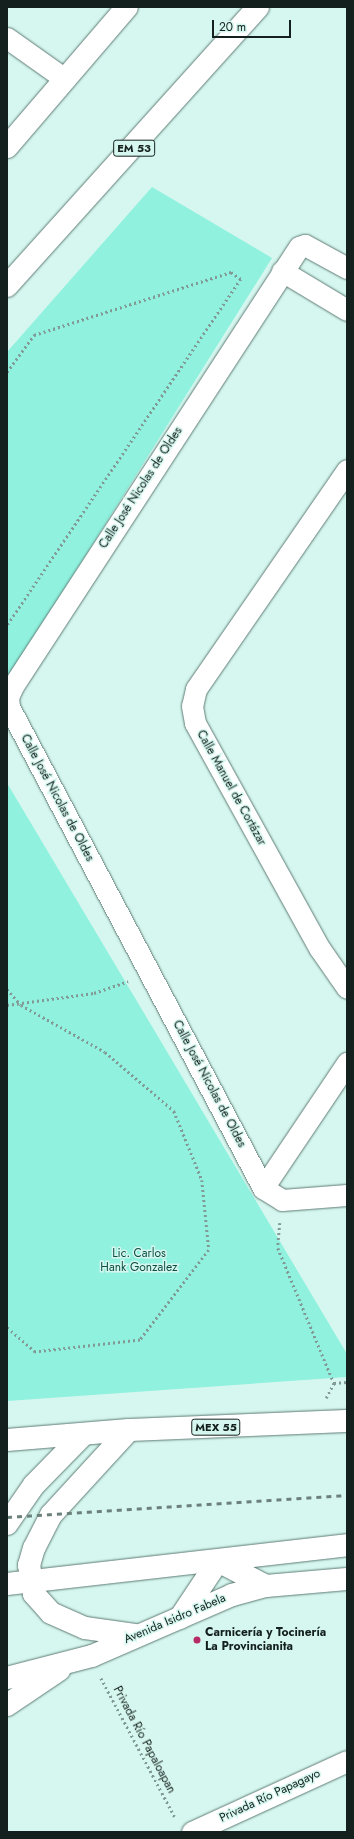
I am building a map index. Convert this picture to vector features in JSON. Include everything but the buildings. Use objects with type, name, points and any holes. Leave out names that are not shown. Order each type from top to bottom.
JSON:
[{"type":"main road","points":[[7,146],[127,7]]},
{"type":"main road","name":"EM 53","points":[[7,286],[258,7]]},
{"type":"main road","name":"MEX 55","points":[[7,1440],[129,1430],[347,1421]]},
{"type":"main road","points":[[129,1430],[51,1515],[34,1548],[29,1565],[31,1581],[43,1607],[62,1619],[100,1631],[135,1635]]},
{"type":"main road","points":[[7,1524],[34,1485],[84,1434]]},
{"type":"main road","points":[[7,1584],[347,1545]]},
{"type":"main road","points":[[218,1561],[266,1586]]},
{"type":"main road","points":[[180,1618],[218,1561]]},
{"type":"main road","name":"Avenida Isidro Fabela","points":[[7,1678],[92,1656],[135,1635],[180,1618],[232,1595],[266,1586],[347,1579]]},
{"type":"main road","points":[[7,1705],[69,1663]]},
{"type":"street","points":[[7,38],[66,78]]},
{"type":"street","name":"Calle José Nicolas de Oldes","points":[[282,1200],[263,1188],[9,707],[8,697],[282,271],[299,247],[305,245],[347,268]]},
{"type":"street","points":[[282,271],[347,310]]},
{"type":"street","name":"Calle Manuel de Cortázar","points":[[347,470],[196,689],[192,706],[195,723],[202,737],[320,949],[347,988]]},
{"type":"street","points":[[263,1188],[347,1063]]},
{"type":"street","points":[[282,1200],[347,1195]]},
{"type":"street","name":"Privada Río Papagayo","points":[[186,1829],[347,1761]]},
{"type":"path","points":[[7,372],[34,335],[231,272],[240,279],[7,626]]},
{"type":"path","points":[[7,1005],[21,1005],[94,993],[150,973]]},
{"type":"path","points":[[7,989],[21,1005],[105,1052],[174,1111],[202,1180],[209,1250],[140,1340],[35,1352],[7,1328]]},
{"type":"path","points":[[282,1200],[278,1248],[334,1383]]},
{"type":"path","name":"Privada Río Papaloapan","points":[[92,1656],[105,1688],[186,1829]]},
{"type":"green space","points":[[152,187],[272,258],[7,681],[7,352]]},
{"type":"green space","name":"Lic. Carlos Hank Gonzalez","points":[[7,783],[347,1354],[347,1377],[7,1401]]},
{"type":"railway","points":[[7,1517],[347,1495]]},
{"type":"place","name":"Carnicería y Tocinería La Provincianita","points":[[197,1640]]}]
